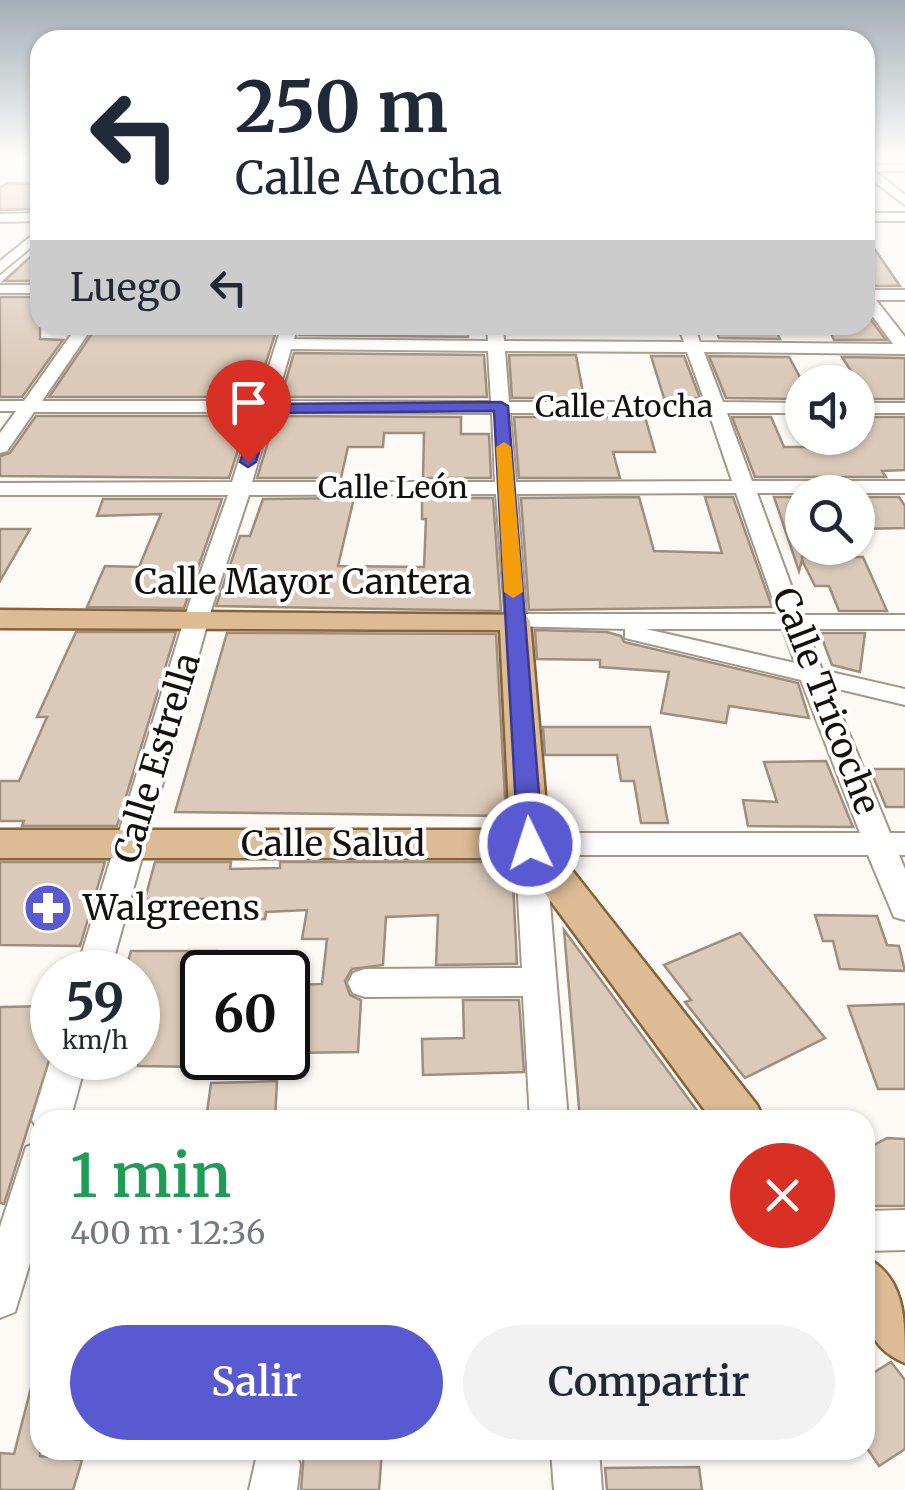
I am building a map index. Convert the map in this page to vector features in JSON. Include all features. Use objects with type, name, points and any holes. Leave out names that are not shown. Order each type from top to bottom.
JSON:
[{"type":"main road","name":"Calle Mayor Cantera","points":[[0,618],[515,621]]},
{"type":"main road","points":[[515,621],[530,844],[732,1110]]},
{"type":"main road","name":"Calle Salud","points":[[0,844],[530,844]]},
{"type":"main road","points":[[875,1297],[905,1335]]},
{"type":"street","points":[[0,269],[30,242]]},
{"type":"street","points":[[0,288],[30,289]]},
{"type":"street","points":[[875,296],[905,295]]},
{"type":"street","points":[[875,309],[905,348]]},
{"type":"street","points":[[0,447],[79,335]]},
{"type":"street","name":"Calle Estrella","points":[[100,950],[287,335]]},
{"type":"street","points":[[303,335],[496,347],[905,348]]},
{"type":"street","points":[[495,335],[515,621]]},
{"type":"street","name":"Calle Tricoche","points":[[689,335],[747,486],[811,673],[893,844],[905,908]]},
{"type":"street","name":"Calle Atocha","points":[[0,406],[785,408]]},
{"type":"street","points":[[875,408],[905,408]]},
{"type":"street","name":"Calle León","points":[[0,489],[905,486]]},
{"type":"street","name":"Calle Mayor Cantera","points":[[515,621],[905,622]]},
{"type":"street","points":[[588,622],[905,696]]},
{"type":"street","points":[[530,844],[548,1110]]},
{"type":"street","name":"Calle Salud","points":[[530,844],[893,844]]},
{"type":"street","points":[[365,983],[540,982]]},
{"type":"street","points":[[54,1110],[63,1080]]},
{"type":"street","points":[[0,1297],[30,1196]]},
{"type":"street","points":[[875,1232],[905,1230]]},
{"type":"street","points":[[576,1460],[578,1490]]},
{"type":"building","points":[[875,250],[900,286],[875,286]]},
{"type":"building","points":[[30,257],[30,281],[4,281]]},
{"type":"building","points":[[0,297],[30,297],[30,335],[63,340],[22,397],[0,397]]},
{"type":"building","points":[[875,325],[886,340],[834,340],[832,335],[875,335]]},
{"type":"building","points":[[91,335],[275,335],[255,397],[49,397]]},
{"type":"building","points":[[299,335],[468,335],[468,337]]},
{"type":"building","points":[[718,335],[778,335],[780,339]]},
{"type":"building","points":[[294,353],[484,355],[487,397],[281,397]]},
{"type":"building","points":[[509,355],[576,355],[584,398],[512,398]]},
{"type":"building","points":[[651,356],[684,356],[700,398],[664,398]]},
{"type":"building","points":[[709,356],[789,357],[793,365],[785,365],[785,399],[726,398]]},
{"type":"building","points":[[842,357],[905,358],[905,399],[875,399],[875,365],[847,365]]},
{"type":"building","points":[[36,416],[249,416],[229,478],[0,476],[0,456],[10,453]]},
{"type":"building","points":[[276,416],[461,417],[461,434],[489,434],[491,478],[423,478],[424,433],[384,433],[383,447],[348,447],[341,478],[257,478]]},
{"type":"building","points":[[514,417],[645,417],[655,452],[613,452],[620,478],[519,478]]},
{"type":"building","points":[[732,417],[771,417],[785,455],[875,455],[875,417],[905,417],[905,470],[882,471],[886,477],[755,477]]},
{"type":"building","points":[[639,497],[654,551],[722,553],[705,497],[733,497],[772,607],[529,610],[521,498]]},
{"type":"building","points":[[774,497],[785,497],[785,530]]},
{"type":"building","points":[[875,497],[899,497],[905,506],[905,528],[875,529]]},
{"type":"building","points":[[354,498],[338,566],[424,567],[426,519],[422,519],[422,498],[493,498],[501,611],[216,606],[240,536],[250,536],[263,499]]},
{"type":"building","points":[[103,499],[222,499],[184,608],[87,607],[105,566],[139,567],[161,514],[97,516]]},
{"type":"building","points":[[0,529],[30,529],[0,581]]},
{"type":"building","points":[[804,565],[867,565],[887,611],[839,611],[829,586],[815,586]]},
{"type":"building","points":[[535,630],[607,632],[621,636],[624,642],[798,683],[809,718],[729,706],[726,723],[661,713],[669,672],[600,667],[600,660],[537,659]]},
{"type":"building","points":[[76,632],[176,632],[117,826],[22,826],[24,821],[0,821],[0,781],[19,781],[47,717],[37,717]]},
{"type":"building","points":[[227,633],[496,634],[506,816],[175,812]]},
{"type":"building","points":[[820,633],[865,633],[860,672],[832,665]]},
{"type":"building","points":[[543,727],[650,727],[668,823],[641,823],[634,781],[621,781],[617,755],[545,755]]},
{"type":"building","points":[[826,761],[853,827],[748,826],[743,800],[777,802],[764,762]]},
{"type":"building","points":[[870,769],[905,769],[905,807],[886,807]]},
{"type":"building","name":"Walgreens","points":[[0,862],[105,862],[80,946],[0,945]]},
{"type":"building","points":[[155,862],[231,862],[230,869],[280,868],[280,862],[512,862],[517,964],[436,965],[438,915],[386,917],[383,965],[352,969],[345,981],[350,995],[361,1000],[358,1052],[310,1053],[310,984],[322,984],[327,939],[302,939],[307,910],[266,912],[265,919],[234,920],[237,899],[145,899]]},
{"type":"building","points":[[815,915],[877,916],[887,945],[899,946],[905,971],[840,969],[833,941],[823,941]]},
{"type":"building","points":[[564,930],[697,1110],[579,1110]]},
{"type":"building","points":[[740,933],[825,1038],[745,1078],[685,1002],[691,1000],[664,965]]},
{"type":"building","points":[[160,951],[180,951],[180,1067],[160,1066]]},
{"type":"building","points":[[463,1000],[519,1000],[524,1072],[423,1075],[422,1039],[464,1038]]},
{"type":"building","points":[[905,1004],[905,1089],[878,1089],[848,1006]]},
{"type":"building","points":[[30,1006],[30,1080],[43,1080],[33,1110],[30,1110],[4,1204],[0,1203],[0,1007]]},
{"type":"building","points":[[277,1081],[276,1110],[207,1110],[211,1083]]},
{"type":"building","points":[[887,1138],[905,1139],[905,1206],[875,1206],[875,1145]]},
{"type":"building","points":[[891,1362],[905,1380],[905,1449],[879,1466],[875,1460],[875,1372]]},
{"type":"building","points":[[30,1392],[30,1460],[82,1460],[73,1490],[0,1490],[0,1453],[14,1454]]},
{"type":"building","points":[[303,1460],[381,1460],[379,1490],[301,1490]]},
{"type":"building","points":[[699,1467],[702,1490],[607,1490],[605,1468]]},
{"type":"slow traffic","points":[[504,447],[513,592]]},
{"type":"place","name":"Walgreens","points":[[48,908]]},
{"type":"route","points":[[248,462],[265,408],[501,406],[530,844]]}]
